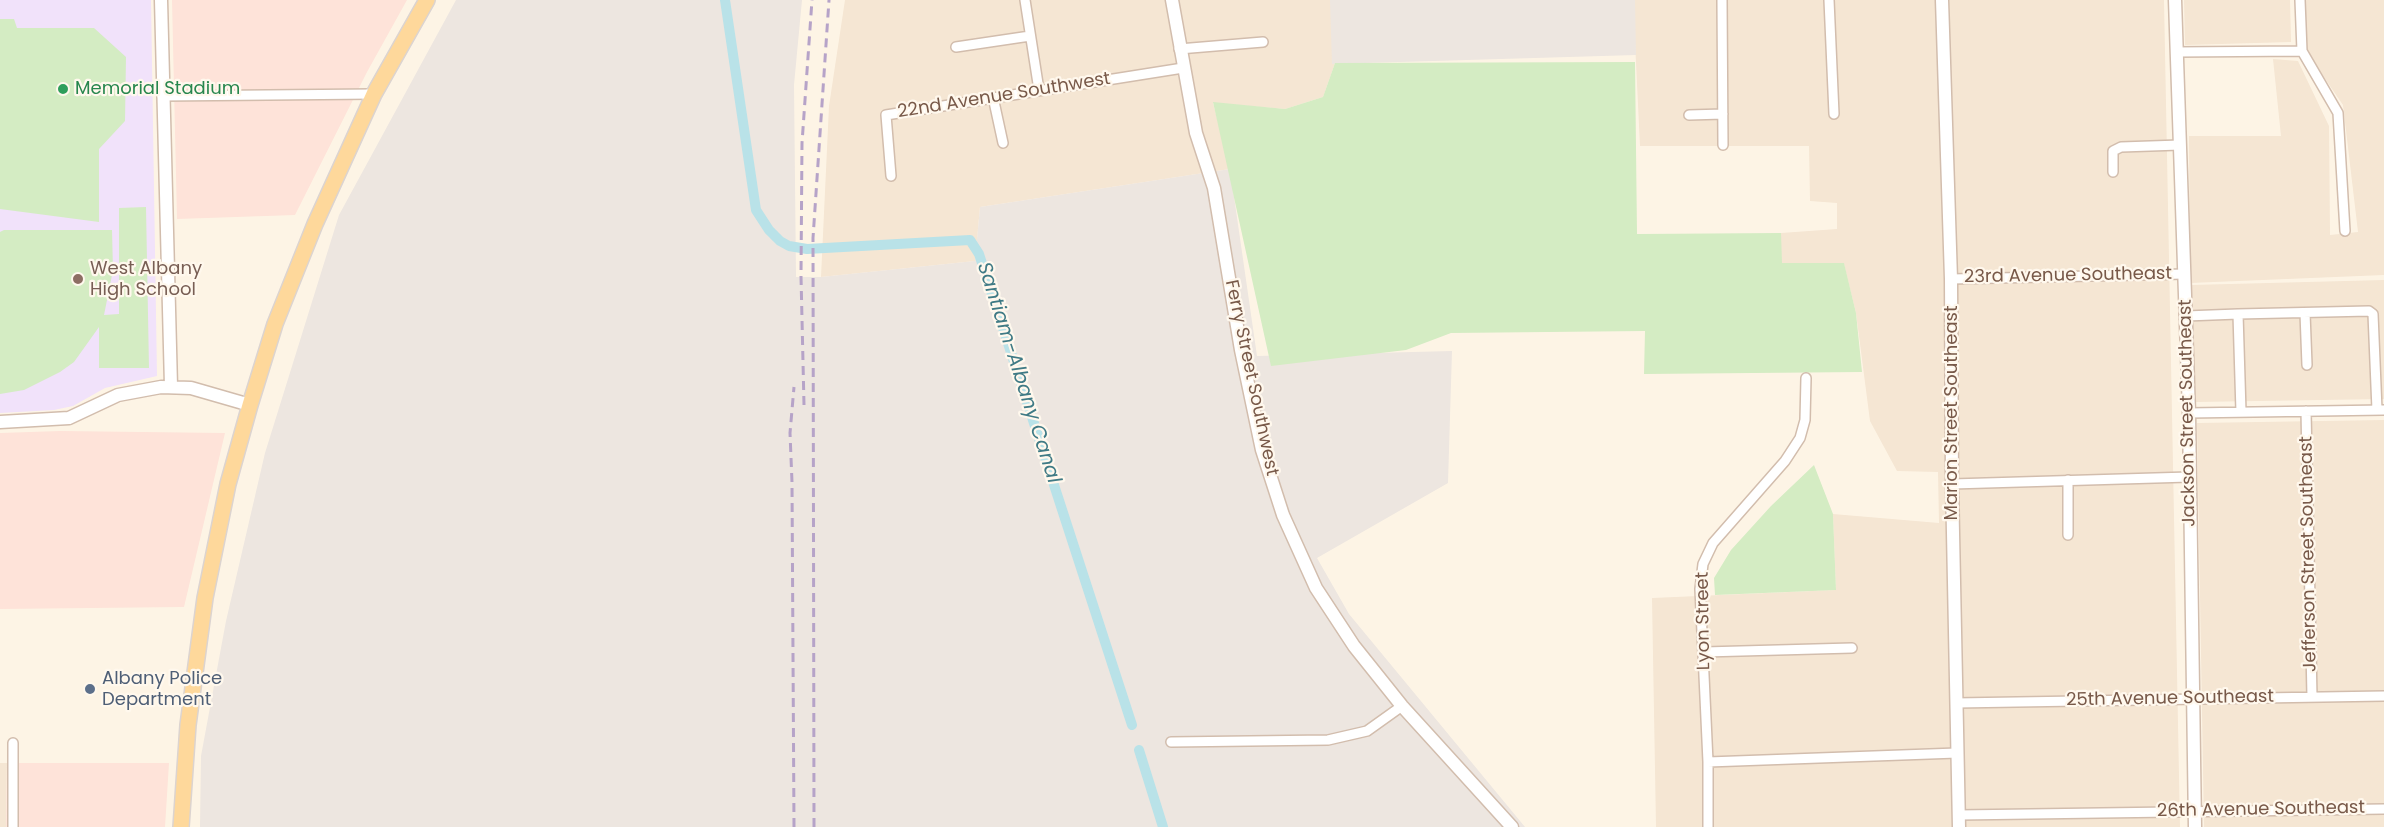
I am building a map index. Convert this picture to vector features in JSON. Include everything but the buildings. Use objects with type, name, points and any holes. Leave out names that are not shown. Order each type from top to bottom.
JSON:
[{"type":"main road","points":[[181,827],[188,725],[205,598],[228,484],[250,405],[275,324],[315,224],[374,94],[427,0]]},
{"type":"street","points":[[160,0],[171,386]]},
{"type":"street","points":[[1024,0],[1039,90]]},
{"type":"street","name":"Ferry Street Southwest","points":[[1172,0],[1179,49],[1196,133],[1214,188],[1241,350],[1262,450],[1283,515],[1316,588],[1354,646],[1402,706],[1512,827]]},
{"type":"street","points":[[1722,0],[1724,145]]},
{"type":"street","points":[[1829,0],[1834,114]]},
{"type":"street","name":"Marion Street Southeast","points":[[1942,0],[1951,279],[1952,484],[1959,821]]},
{"type":"street","name":"Jackson Street Southeast","points":[[2175,0],[2189,413],[2195,827]]},
{"type":"street","points":[[2300,0],[2302,51],[2338,113],[2345,231]]},
{"type":"street","points":[[956,47],[1030,36]]},
{"type":"street","points":[[1179,49],[1263,42]]},
{"type":"street","points":[[2177,52],[2302,51]]},
{"type":"street","name":"22nd Avenue Southwest","points":[[891,177],[886,115],[1183,68]]},
{"type":"street","points":[[162,96],[374,94]]},
{"type":"street","points":[[993,97],[1003,143]]},
{"type":"street","points":[[1689,115],[1723,114]]},
{"type":"street","points":[[2113,172],[2113,151],[2121,147],[2180,145]]},
{"type":"street","name":"23rd Avenue Southeast","points":[[1951,279],[2185,274]]},
{"type":"street","points":[[2186,316],[2369,311],[2373,315],[2380,410],[2189,413]]},
{"type":"street","points":[[2305,313],[2307,365]]},
{"type":"street","points":[[2238,315],[2241,412]]},
{"type":"street","name":"Lyon Street","points":[[1708,827],[1708,762],[1700,589],[1702,564],[1720,534],[1785,461],[1800,438],[1805,420],[1806,378]]},
{"type":"street","points":[[0,422],[69,418],[129,392],[171,386],[200,390],[250,405]]},
{"type":"street","name":"Jefferson Street Southeast","points":[[2306,411],[2312,697]]},
{"type":"street","points":[[1952,484],[2189,477]]},
{"type":"street","points":[[2068,480],[2068,535]]},
{"type":"street","points":[[1704,652],[1852,648]]},
{"type":"street","name":"25th Avenue Southeast","points":[[1956,703],[2193,697],[2384,696]]},
{"type":"street","points":[[1171,742],[1328,740],[1367,731],[1402,706]]},
{"type":"street","points":[[13,743],[14,827]]},
{"type":"street","points":[[1708,762],[1956,753]]},
{"type":"street","name":"26th Avenue Southeast","points":[[1959,821],[2194,810],[2384,809]]},
{"type":"shaded area","name":"West Albany High School","points":[[0,0],[151,0],[157,376],[105,388],[73,406],[54,410],[0,413]]},
{"type":"shaded area","points":[[172,0],[407,0],[367,72],[295,215],[177,219]]},
{"type":"shaded area","points":[[456,0],[802,0],[794,85],[796,277],[821,277],[975,261],[980,207],[1230,169],[1257,356],[1452,351],[1448,483],[1317,558],[1349,614],[1525,827],[200,827],[201,756],[226,621],[265,453],[339,215]]},
{"type":"shaded area","points":[[845,0],[1332,0],[1335,63],[1323,97],[1285,109],[1213,103],[1230,169],[980,207],[975,261],[821,277],[829,106]]},
{"type":"shaded area","points":[[1330,0],[1635,0],[1636,55],[1332,64]]},
{"type":"shaded area","points":[[1633,0],[2164,0],[2180,827],[1656,827],[1652,598],[1836,590],[1833,514],[1939,523],[1938,472],[1897,471],[1870,421],[1856,313],[1844,264],[1781,263],[1781,233],[1837,229],[1837,203],[1810,201],[1809,146],[1640,146]]},
{"type":"shaded area","points":[[2184,0],[2290,0],[2291,42],[2185,45]]},
{"type":"shaded area","points":[[2302,0],[2384,0],[2384,275],[2190,283],[2189,136],[2281,136],[2273,59],[2298,61],[2329,126],[2330,235],[2358,232],[2343,105],[2304,48]]},
{"type":"shaded area","points":[[2384,280],[2384,399],[2196,402],[2191,285]]},
{"type":"shaded area","points":[[2384,420],[2384,827],[2204,827],[2197,423]]},
{"type":"shaded area","points":[[60,431],[225,433],[184,607],[0,609],[0,433]]},
{"type":"shaded area","points":[[0,763],[7,763],[6,827],[0,827]]},
{"type":"shaded area","points":[[7,763],[169,763],[165,827],[6,827]]},
{"type":"green space","name":"Memorial Stadium","points":[[0,19],[14,19],[17,28],[94,28],[126,57],[125,121],[99,149],[99,222],[0,209]]},
{"type":"green space","points":[[1635,62],[1637,234],[1781,233],[1782,263],[1844,263],[1856,313],[1862,372],[1644,374],[1645,331],[1451,333],[1406,350],[1271,366],[1213,102],[1285,109],[1323,97],[1335,63]]},
{"type":"green space","points":[[146,207],[149,368],[99,368],[99,327],[74,362],[60,372],[24,390],[0,394],[0,232],[4,230],[112,230],[113,270],[104,315],[119,314],[119,208]]},
{"type":"green space","points":[[1814,465],[1833,514],[1836,590],[1715,595],[1714,578],[1731,550],[1771,506]]},
{"type":"waterway","name":"Santiam-Albany Canal","points":[[725,0],[756,210],[769,230],[789,246],[807,249],[970,240],[979,254],[1132,725]]},
{"type":"waterway","name":"Santiam-Albany Canal","points":[[1139,750],[1163,827]]},
{"type":"railway","points":[[804,405],[801,276],[802,143],[812,0]]},
{"type":"railway","points":[[814,827],[813,238],[829,0]]},
{"type":"railway","points":[[794,387],[790,433],[794,827]]},
{"type":"place","name":"Memorial Stadium","points":[[63,89]]},
{"type":"place","name":"West Albany High School","points":[[78,279]]},
{"type":"place","name":"Albany Police Department","points":[[90,689]]}]
